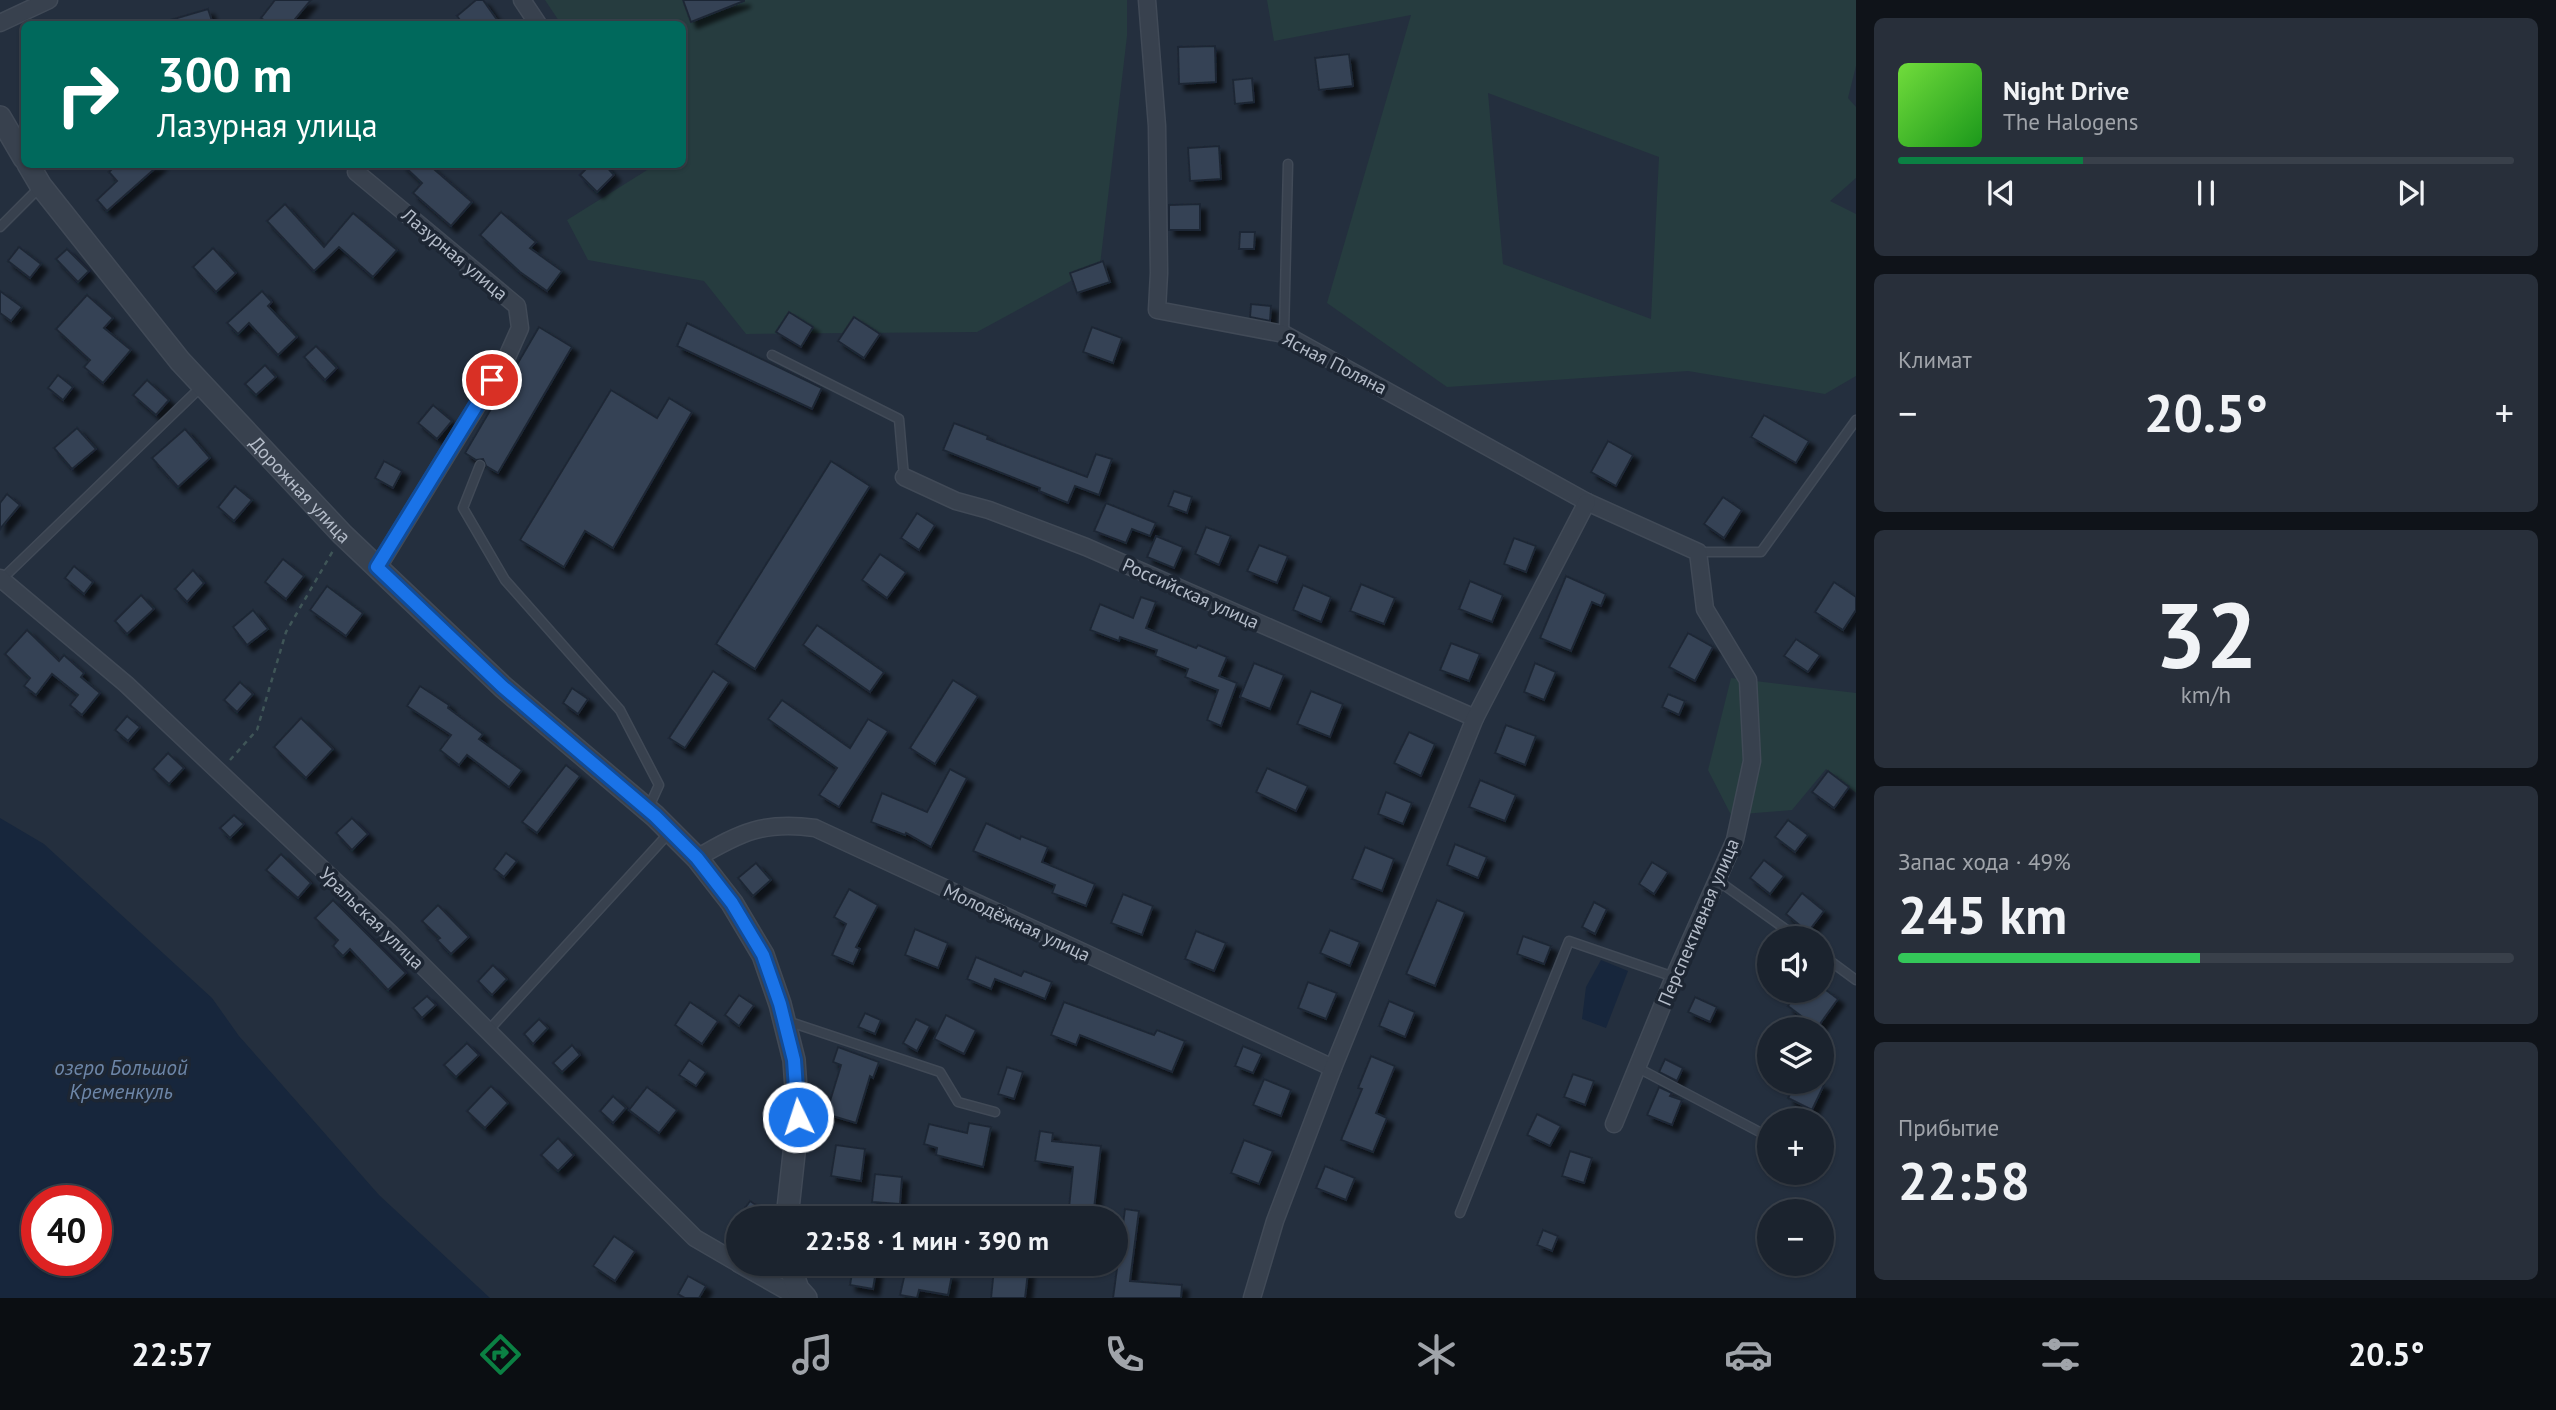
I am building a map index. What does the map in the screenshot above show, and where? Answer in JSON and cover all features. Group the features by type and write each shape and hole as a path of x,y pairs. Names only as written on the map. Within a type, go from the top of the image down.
{"street":[{"path":"0,23 49,0"},
{"path":"522,0 536,21"},
{"name":"Ясная Поляна","path":"1147,0 1157,127 1157,310 1284,334 1587,502"},
{"path":"0,117 21,153"},
{"name":"Дорожная улица","path":"31,168 41,186 180,361 342,534 503,687 671,831 697,858 732,903 763,955 794,1060 798,1117 788,1206"},
{"name":"Лазурная улица","path":"356,172 517,306 520,328 507,357 377,567"},
{"name":"Российская улица","path":"904,477 956,501 989,510 1086,547 1475,718"},
{"path":"1252,1298 1275,1221 1333,1068 1475,718 1587,502 1698,552"},
{"name":"Перспективная улица","path":"1614,1124 1674,977 1735,840 1752,761 1748,680 1705,609 1698,552"},
{"name":"Уральская улица","path":"1,579 126,684 380,925 695,1238 726,1256"},
{"name":"Молодёжная улица","path":"697,858 724,842 757,828 787,824 815,828 1333,1068"},
{"name":"Уральская улица","path":"761,1276 799,1298"},
{"path":"793,1276 798,1289 806,1298"}],"lane":[{"path":"1284,334 1288,164"},
{"path":"0,227 41,186"},
{"path":"772,355 899,419 904,477"},
{"path":"1,579 203,385"},
{"path":"1698,552 1761,552 1856,420"},
{"path":"480,465 463,508 505,580 620,710 659,785 648,810"},
{"path":"488,1031 671,831"},
{"path":"1717,880 1781,926"},
{"path":"1460,1213 1569,941 1674,977"},
{"path":"1834,964 1856,980"},
{"path":"784,1020 940,1072 958,1102 995,1112"},
{"path":"1638,1068 1757,1131"}],"path":[{"path":"220,773 257,730 286,632 342,534"}],"green space":[{"path":"545,0 1127,0 1127,36 1100,265 977,332 746,334 704,281 588,260 567,220 650,168 686,168 686,21 559,21"},
{"path":"1267,0 1856,0 1856,66 1848,98 1856,107 1856,178 1830,201 1856,214 1856,376 1825,394 1688,371 1447,387 1327,303 1411,15 1274,41","holes":["1488,93 1659,157 1651,319 1503,264"]},
{"path":"1731,678 1856,693 1856,793 1826,769 1792,810 1731,815 1708,770"}],"water":[{"name":"озеро Большой Кременкуль","path":"0,818 44,844 212,998 239,1036 379,1195 490,1298 0,1298"},
{"path":"1601,960 1628,971 1606,1028 1582,1019 1586,987"}],"building":[{"path":"275,0 311,0 294,21 265,21 261,18"},
{"path":"476,0 483,0 498,21 461,21 457,16"},
{"path":"683,0 744,0 744,1 691,22"},
{"path":"208,9 212,21 167,21"},
{"path":"1215,46 1216,82 1179,84 1178,47"},
{"path":"1349,54 1353,86 1319,90 1315,58"},
{"path":"1252,78 1254,102 1235,104 1233,80"},
{"path":"1219,146 1221,179 1190,181 1188,148"},
{"path":"113,168 155,168 107,211 97,200 117,181 109,172"},
{"path":"406,168 433,168 472,202 451,226 413,193 422,183"},
{"path":"587,168 608,168 614,175 597,192 580,175"},
{"path":"285,204 324,247 353,213 397,250 373,277 339,247 314,271 267,221"},
{"path":"1200,204 1200,230 1169,230 1169,205"},
{"path":"501,212 536,242 530,248 562,271 547,291 520,272 480,235"},
{"path":"1240,232 1255,232 1254,249 1239,249"},
{"path":"19,247 41,264 30,278 8,261"},
{"path":"213,248 236,273 216,292 193,267"},
{"path":"67,249 89,271 78,282 56,259"},
{"path":"1103,261 1110,282 1077,293 1070,273"},
{"path":"0,291 22,307 11,321 0,313"},
{"path":"262,291 272,302 268,306 297,337 278,355 249,323 238,334 227,323"},
{"path":"87,295 113,318 104,328 131,350 103,383 84,367 90,360 56,329"},
{"path":"1251,304 1271,306 1270,321 1250,317"},
{"path":"789,312 813,327 801,347 776,332"},
{"path":"854,317 880,334 864,358 838,341"},
{"path":"687,323 822,388 812,409 677,346"},
{"path":"539,327 572,347 498,473 486,466 483,459 476,460 465,453"},
{"path":"1092,327 1122,338 1113,363 1083,352"},
{"path":"316,346 337,368 325,380 304,357"},
{"path":"265,365 276,377 256,395 245,384"},
{"path":"58,375 73,387 63,400 48,388"},
{"path":"147,380 169,400 156,415 133,395"},
{"path":"611,390 657,418 669,398 692,412 613,548 585,531 564,567 520,540"},
{"path":"433,405 452,421 437,439 418,423"},
{"path":"1764,415 1809,441 1796,463 1751,437"},
{"path":"954,423 988,436 987,439 1087,477 1096,454 1112,459 1099,495 1075,486 1068,503 1039,491 1040,488 943,450"},
{"path":"77,428 96,449 72,469 54,448"},
{"path":"185,429 210,458 178,487 152,458"},
{"path":"1608,441 1633,455 1616,486 1591,472"},
{"path":"384,461 402,471 393,488 375,478"},
{"path":"831,461 870,486 755,669 716,644"},
{"path":"235,486 252,500 234,521 218,507"},
{"path":"1174,491 1192,497 1187,513 1168,506"},
{"path":"7,494 20,505 0,529 0,503"},
{"path":"1723,497 1742,510 1724,538 1704,524"},
{"path":"1106,503 1156,523 1150,536 1132,529 1126,543 1094,531"},
{"path":"917,513 935,525 919,550 901,538"},
{"path":"1206,527 1231,536 1219,565 1195,554"},
{"path":"1156,536 1183,547 1174,568 1147,557"},
{"path":"1514,538 1536,546 1526,572 1504,564"},
{"path":"1259,545 1288,556 1277,583 1247,571"},
{"path":"880,554 906,572 887,598 862,580"},
{"path":"283,559 304,576 286,599 265,582"},
{"path":"74,566 93,582 84,594 65,578"},
{"path":"193,570 204,583 187,602 175,589"},
{"path":"1566,576 1606,594 1601,606 1592,602 1571,651 1540,638"},
{"path":"1470,581 1503,595 1492,622 1459,609"},
{"path":"1834,582 1856,597 1856,610 1843,630 1815,612"},
{"path":"1361,584 1395,598 1384,624 1350,611"},
{"path":"1303,585 1331,597 1321,622 1293,610"},
{"path":"327,586 363,613 346,636 310,610"},
{"path":"141,595 154,609 127,634 115,621"},
{"path":"1141,597 1156,602 1146,628 1227,657 1219,676 1237,683 1221,726 1207,720 1218,690 1185,677 1188,669 1155,656 1157,650 1120,637 1119,641 1090,630 1100,604 1133,618"},
{"path":"253,610 268,629 247,645 233,627"},
{"path":"817,625 884,672 870,692 803,645"},
{"path":"27,630 59,661 64,655 84,673 81,677 100,693 82,715 70,705 78,695 52,674 36,695 24,686 30,678 5,654"},
{"path":"1688,633 1713,647 1695,681 1669,667"},
{"path":"1796,639 1820,655 1808,672 1784,656"},
{"path":"1451,643 1480,654 1469,681 1440,670"},
{"path":"1254,663 1284,675 1270,709 1240,697"},
{"path":"1535,663 1556,672 1544,700 1524,692"},
{"path":"713,671 729,682 685,748 669,738"},
{"path":"953,680 978,696 935,764 910,748"},
{"path":"240,682 253,694 237,712 224,700"},
{"path":"420,686 449,705 448,708 483,734 479,739 522,770 509,787 467,755 459,765 440,750 451,735 407,706"},
{"path":"572,688 588,699 578,714 563,703"},
{"path":"1311,691 1343,704 1330,737 1297,724"},
{"path":"1668,694 1685,701 1679,715 1662,707"},
{"path":"782,700 850,748 868,719 888,731 839,807 819,795 837,768 768,719"},
{"path":"127,716 140,727 128,741 115,730"},
{"path":"301,718 333,749 306,778 274,747"},
{"path":"1506,725 1536,736 1525,765 1495,753"},
{"path":"1409,732 1435,744 1421,776 1394,763"},
{"path":"168,753 184,768 169,784 153,769"},
{"path":"566,765 580,776 537,833 522,822"},
{"path":"1267,768 1308,786 1296,811 1256,792"},
{"path":"950,769 967,778 931,847 906,833 905,835 871,822 882,793 927,812"},
{"path":"1828,771 1849,787 1834,808 1812,792"},
{"path":"1480,780 1516,795 1505,821 1469,807"},
{"path":"1386,792 1412,803 1403,824 1378,814"},
{"path":"234,815 244,824 230,838 220,828"},
{"path":"352,818 368,834 352,850 336,833"},
{"path":"1788,820 1808,835 1795,852 1775,837"},
{"path":"986,823 1020,839 1021,836 1048,847 1042,862 1095,884 1086,906 1052,893 1055,885 973,851"},
{"path":"1455,844 1487,857 1478,878 1447,865"},
{"path":"1365,847 1394,859 1382,891 1352,879"},
{"path":"506,853 517,861 504,877 494,869"},
{"path":"281,854 311,883 298,898 266,870"},
{"path":"1764,860 1784,876 1770,894 1750,878"},
{"path":"1652,862 1668,872 1654,894 1639,884"},
{"path":"756,863 771,880 753,896 738,878"},
{"path":"849,889 878,905 856,947 860,949 853,964 832,955 846,924 834,917"},
{"path":"1802,893 1824,911 1813,926 1801,926 1786,914"},
{"path":"1123,894 1153,906 1142,935 1111,923"},
{"path":"333,900 406,973 388,990 350,949 343,956 333,946 338,940 315,918"},
{"path":"1437,900 1465,912 1435,986 1406,974"},
{"path":"1594,902 1607,909 1595,934 1582,927"},
{"path":"438,905 469,937 451,954 437,940 440,938 422,921"},
{"path":"915,929 948,943 938,968 905,955"},
{"path":"1330,930 1360,942 1350,966 1320,953"},
{"path":"1196,931 1226,943 1214,971 1185,959"},
{"path":"1523,936 1551,946 1544,964 1517,954"},
{"path":"976,957 1021,976 1024,971 1052,982 1045,999 995,979 991,989 967,979"},
{"path":"493,965 507,979 492,995 478,981"},
{"path":"1308,982 1337,993 1326,1019 1298,1008"},
{"path":"739,995 754,1005 739,1026 725,1015"},
{"path":"427,996 436,1005 422,1018 413,1008"},
{"path":"1834,996 1838,999 1825,1017 1802,1017 1788,1006 1790,1003 1834,1003"},
{"path":"1695,997 1717,1007 1710,1022 1688,1012"},
{"path":"1389,1001 1415,1012 1405,1037 1379,1026"},
{"path":"690,1002 718,1021 702,1044 675,1025"},
{"path":"1064,1002 1154,1035 1157,1030 1185,1041 1172,1072 1080,1035 1076,1045 1051,1035"},
{"path":"865,1013 881,1020 875,1034 858,1027"},
{"path":"946,1015 976,1030 964,1054 934,1039"},
{"path":"539,1019 548,1028 533,1044 524,1034"},
{"path":"916,1019 930,1026 917,1051 903,1043"},
{"path":"467,1043 479,1055 456,1077 444,1065"},
{"path":"572,1045 580,1055 562,1072 553,1063"},
{"path":"1243,1046 1262,1054 1253,1073 1235,1066"},
{"path":"838,1047 879,1062 873,1078 870,1076 856,1123 826,1114 841,1065 833,1062"},
{"path":"1371,1056 1395,1066 1376,1113 1387,1118 1373,1152 1341,1140 1362,1089 1358,1088"},
{"path":"1665,1059 1683,1068 1677,1081 1659,1072"},
{"path":"689,1060 706,1072 696,1086 679,1075"},
{"path":"1007,1067 1023,1072 1014,1099 998,1094"},
{"path":"1573,1074 1594,1081 1585,1105 1564,1097"},
{"path":"1264,1079 1291,1090 1281,1116 1253,1105"},
{"path":"491,1086 508,1103 485,1128 467,1111"},
{"path":"647,1087 677,1110 659,1133 629,1110"},
{"path":"1659,1087 1672,1093 1670,1096 1682,1100 1672,1125 1647,1115"},
{"path":"1790,1094 1820,1094 1813,1108 1788,1098"},
{"path":"613,1096 626,1108 613,1123 600,1111"},
{"path":"1537,1114 1561,1126 1550,1146 1527,1135"},
{"path":"969,1123 991,1127 983,1167 936,1155 937,1148 924,1144 929,1124 967,1133"},
{"path":"1040,1131 1053,1133 1052,1141 1101,1146 1094,1206 1069,1206 1073,1167 1035,1161"},
{"path":"558,1138 574,1155 558,1171 541,1155"},
{"path":"1244,1140 1273,1151 1259,1184 1231,1173"},
{"path":"836,1145 865,1149 861,1181 831,1176"},
{"path":"1570,1151 1592,1158 1584,1183 1562,1176"},
{"path":"1325,1166 1355,1178 1346,1200 1316,1188"},
{"path":"875,1174 902,1177 900,1204 872,1202"},
{"path":"1128,1209 1139,1211 1130,1281 1182,1285 1181,1298 1113,1298 1116,1276 1128,1276"},
{"path":"1543,1230 1558,1236 1552,1251 1537,1245"},
{"path":"614,1236 635,1251 615,1281 593,1266"},
{"path":"688,1276 706,1286 699,1298 685,1298 678,1294"},
{"path":"852,1276 875,1276 873,1289 850,1285"},
{"path":"904,1276 952,1276 948,1295 919,1290 917,1298 900,1295"},
{"path":"993,1276 1028,1276 1025,1298 991,1298"}],"route":[{"path":"492,380 377,567 503,687 671,831 697,858 732,903 763,955 780,1004 794,1060 798,1117"}]}
